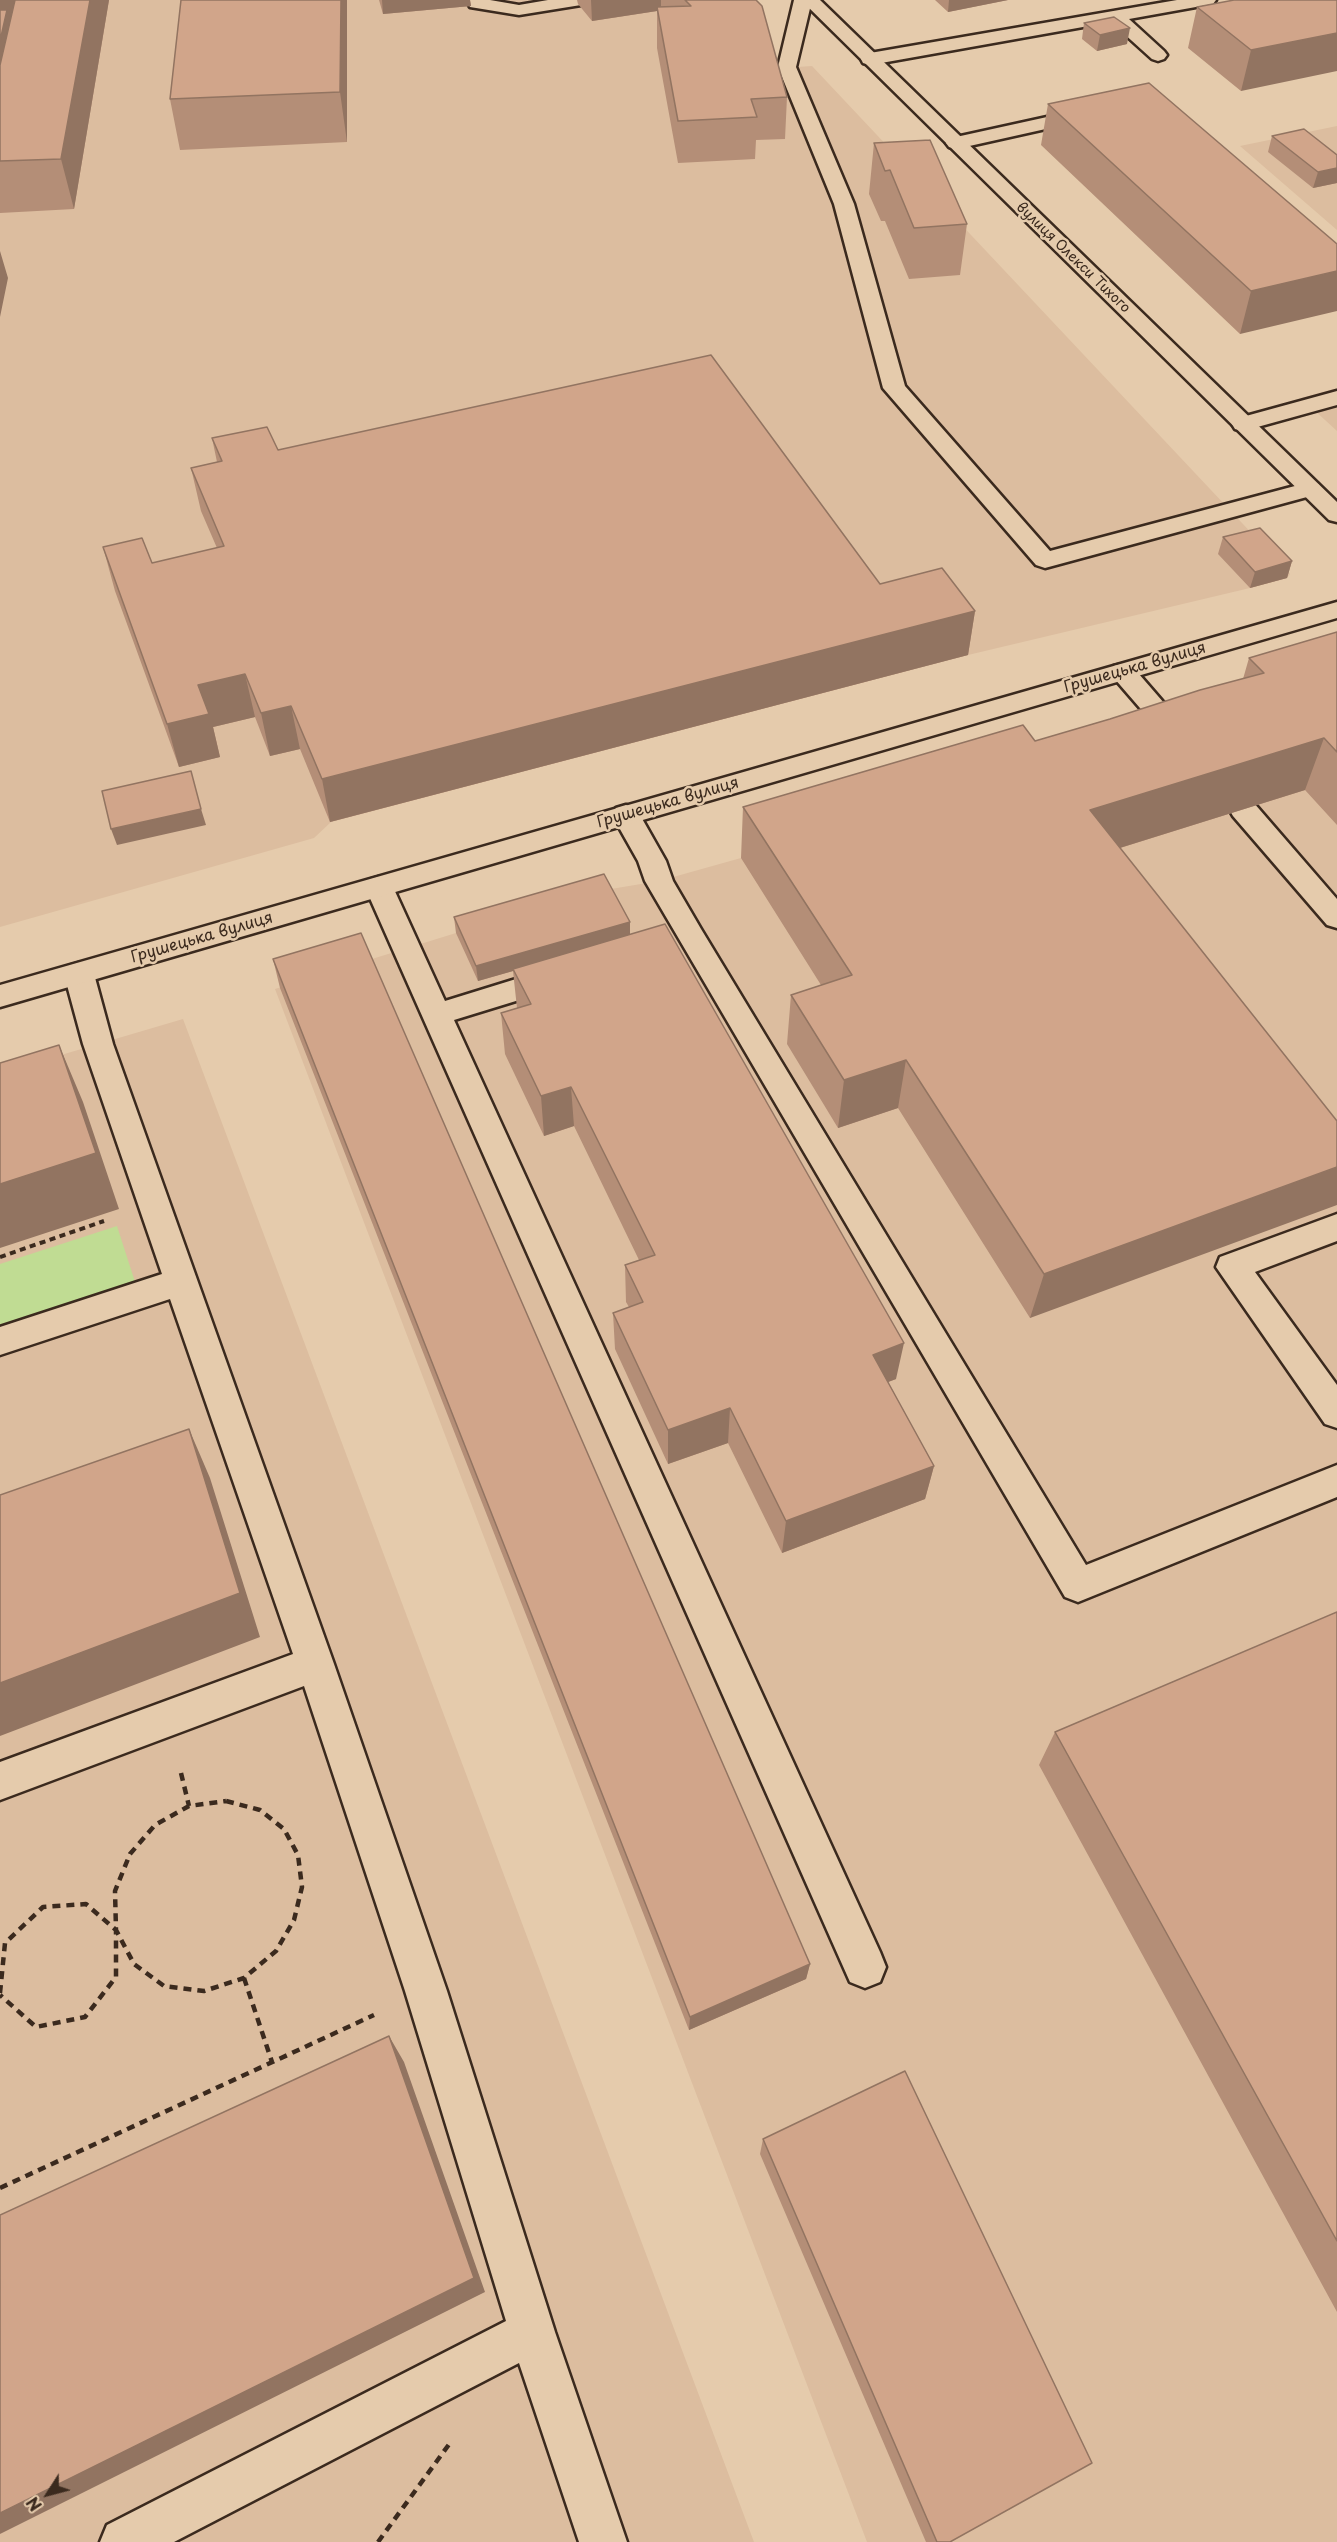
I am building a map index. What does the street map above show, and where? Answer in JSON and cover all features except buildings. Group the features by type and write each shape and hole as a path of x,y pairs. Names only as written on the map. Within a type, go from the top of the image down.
{"street":[{"path":"475,0 476,3 519,10 581,0"},
{"path":"802,0 787,67 844,204 894,388 1045,560 1311,489"},
{"name":"вулиця Олекси Тихого","path":"810,0 1337,515"},
{"path":"870,59 1207,0"},
{"path":"1115,16 1158,55"},
{"path":"956,143 1102,111"},
{"path":"1244,424 1337,398"},
{"name":"Грушецька вулиця","path":"0,996 1337,610"},
{"path":"1123,672 1185,742"},
{"path":"1243,809 1337,918"},
{"path":"626,815 652,861 680,939 1078,1585 1337,1481"},
{"path":"379,886 865,1967"},
{"path":"438,1014 581,970"},
{"path":"79,974 98,1044 182,1281 234,1439 315,1664 426,1990 532,2332 603,2542"},
{"path":"1337,1227 1232,1267 1337,1413"},
{"path":"0,1341 182,1281"},
{"path":"0,1781 315,1664"},
{"path":"124,2542 532,2332"}],"path":[{"path":"0,1257 110,1219"},
{"path":"244,1977 204,1990 164,1986 134,1964 116,1930 86,1904 43,1907 6,1943 0,1994 36,2027 85,2017 116,1977 116,1930 116,1891 130,1854 155,1825 189,1806 226,1801 260,1810 284,1829 298,1856 302,1887 294,1920 276,1951 244,1977"},
{"path":"244,1977 272,2062"},
{"path":"0,2188 426,1990"}],"shaded area":[{"path":"0,0 721,0 768,69 812,66 1290,574 1287,578 1250,588 968,655 331,822 314,838 0,927"},
{"path":"1337,126 1337,230 1240,146"},
{"path":"1337,388 1337,431 1301,398"},
{"path":"1337,679 1337,2542 867,2542 275,989 605,890 659,881 741,858"},
{"path":"183,1019 754,2542 0,2542 0,1073"}],"green space":[{"path":"117,1226 136,1285 0,1331 0,1264"}]}
